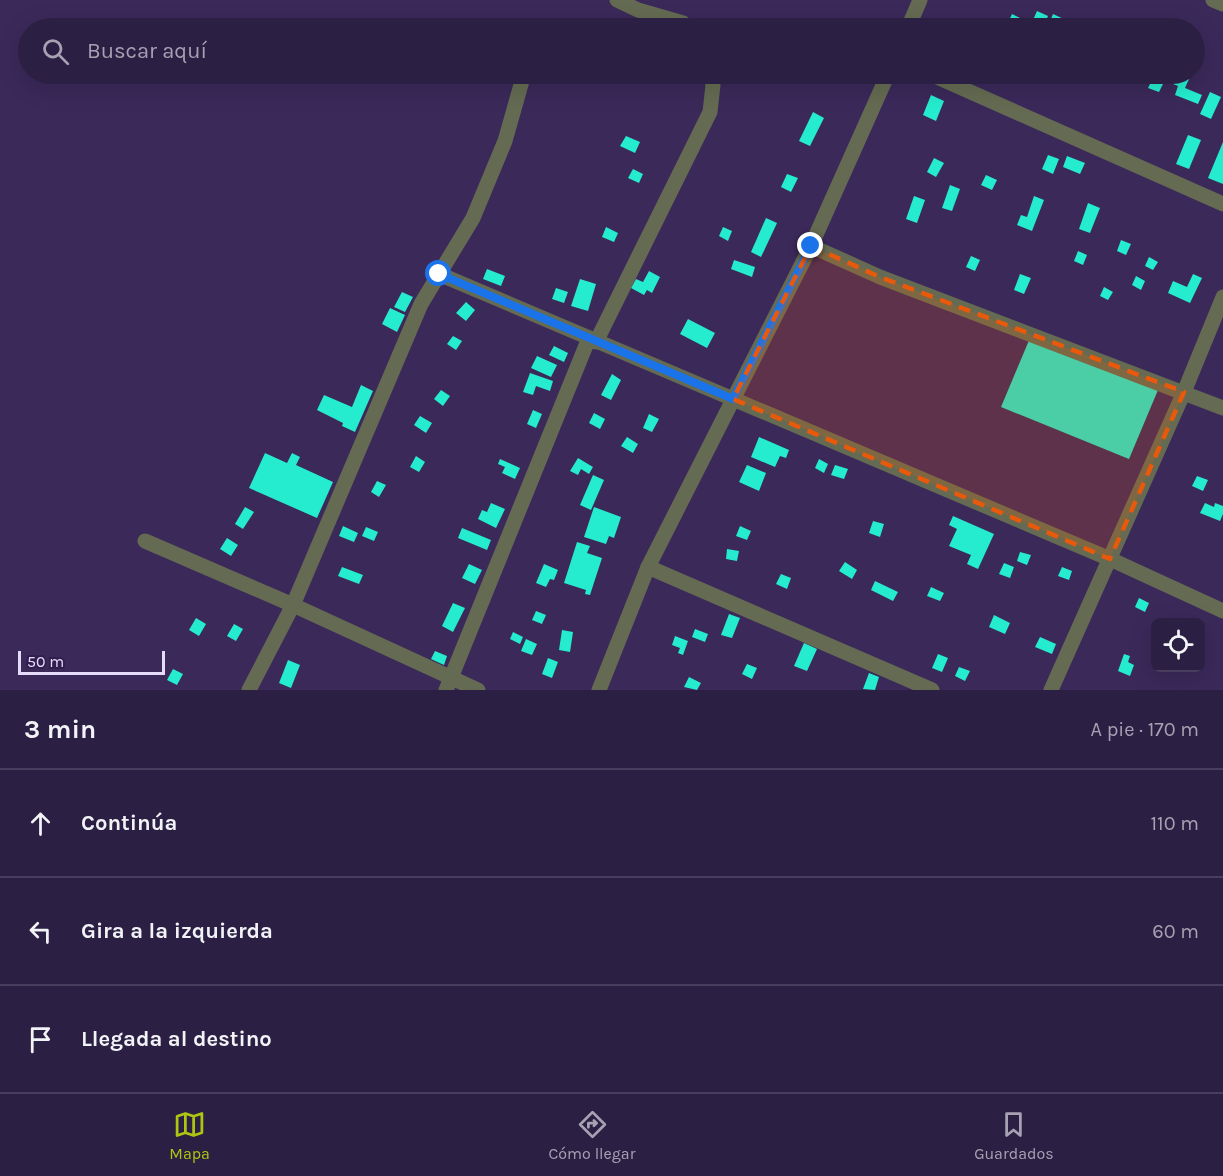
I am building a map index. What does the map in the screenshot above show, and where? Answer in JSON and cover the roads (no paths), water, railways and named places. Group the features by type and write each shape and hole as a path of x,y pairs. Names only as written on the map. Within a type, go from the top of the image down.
{"street":[{"path":"617,0 638,10 666,18"},
{"path":"912,18 920,0"},
{"path":"1213,0 1223,4"},
{"path":"249,690 294,605 421,304 473,218 505,141 521,84"},
{"path":"449,684 592,340 710,112 713,84"},
{"path":"599,690 648,567 811,246 884,84"},
{"path":"953,84 1223,204"},
{"path":"811,246 880,277 1223,408"},
{"path":"439,274 1110,559 1223,611"},
{"path":"1051,690 1184,392 1223,297"},
{"path":"145,541 294,605 449,684 478,690"},
{"path":"648,567 932,690"}]}
